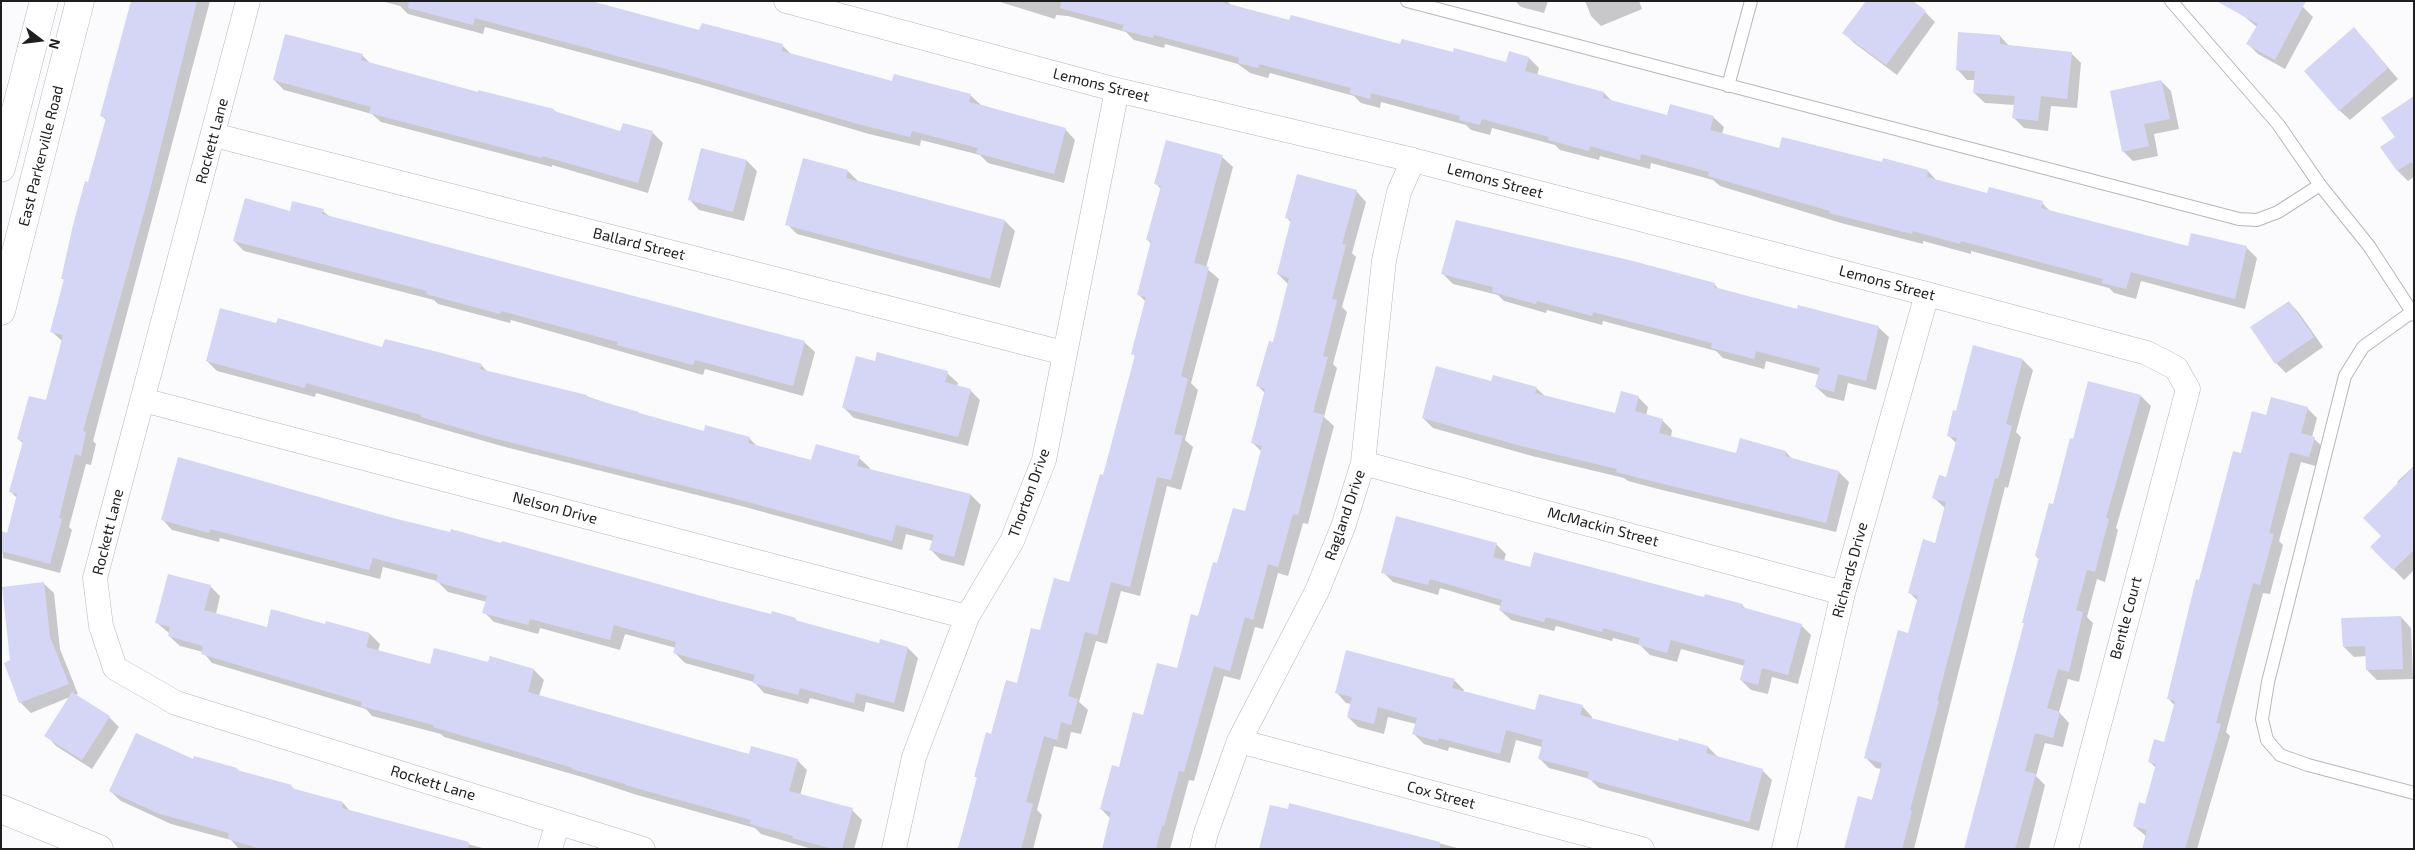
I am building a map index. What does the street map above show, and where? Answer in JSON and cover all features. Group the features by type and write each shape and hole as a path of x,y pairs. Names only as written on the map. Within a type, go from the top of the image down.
{"main road":[{"path":"1,168 44,1"},
{"name":"East Parkerville Road","path":"1,311 80,1"},
{"path":"1,809 99,849"}],"street":[{"name":"Rockett Lane","path":"248,1 95,578 101,626 115,668 176,703 642,849"},
{"name":"Lemons Street","path":"786,1 1117,90 1413,160 2147,353 2176,368 2188,389"},
{"name":"Thorton Drive","path":"894,849 914,757 967,617 1012,541 1044,460 1117,90"},
{"name":"Ballard Street","path":"214,135 1064,353"},
{"name":"Ragland Drive","path":"1202,849 1239,741 1317,592 1343,527 1363,463 1384,260 1399,192 1413,160"},
{"name":"Richards Drive","path":"1784,849 1843,594 1927,294"},
{"name":"Bentle Court","path":"2066,849 2188,389"},
{"name":"Nelson Drive","path":"143,400 967,617"},
{"name":"McMackin Street","path":"1363,463 1843,594"},
{"name":"Cox Street","path":"1239,741 1642,849"},
{"path":"550,849 558,822"}],"lane":[{"path":"1407,1 2239,219 2257,220 2278,212 2320,185"},
{"path":"1728,86 1751,1"},
{"path":"2171,1 2278,124 2320,185 2369,246 2413,314 2363,347 2345,376 2268,682 2262,719 2267,740 2280,755 2308,766 2414,792"}],"building":[{"path":"131,1 197,1 148,198 83,431 86,432 81,456 75,454 59,518 62,519 50,564 1,551 1,531 7,533 17,494 9,492 23,441 17,439 29,396 46,400 63,335 50,332 64,279 61,279 73,225 85,181 88,182 106,118 100,116"},
{"path":"409,1 591,1 699,30 702,23 783,44 782,51 892,81 894,74 971,94 969,102 1066,128 1054,174 976,153 978,148 912,131 910,137 858,124 688,75 475,18 473,25 408,8"},
{"path":"1061,1 1218,1 1289,20 1291,15 1400,44 1402,39 1453,52 1454,48 1506,62 1509,51 1529,57 1525,71 1604,92 1603,98 1667,115 1670,104 1714,116 1710,130 1779,148 1782,137 1882,162 1883,158 1928,170 1927,177 1987,193 1989,187 2043,201 2041,208 2188,246 2191,233 2247,246 2235,299 2131,272 2126,289 2102,283 2103,279 1961,241 1960,244 1913,231 1912,234 1829,213 1830,211 1708,176 1709,172 1641,154 1640,160 1590,146 1589,151 1548,140 1549,137 1482,119 1480,125 1459,120 1460,116 1371,93 1370,99 1349,93 1351,88 1259,64 1258,68 1238,63 1239,58 1226,54 1154,35 1153,38 1122,30 1124,25 1060,8"},
{"path":"1866,1 1913,1 1926,11 1886,65 1842,33"},
{"path":"2216,1 2306,1 2275,60 2246,44 2258,24"},
{"path":"2354,27 2388,68 2339,111 2304,71"},
{"path":"1958,32 2000,35 2000,44 2072,52 2067,99 2041,96 2038,121 2012,118 2015,96 1973,93 1975,71 1956,70"},
{"path":"285,34 363,54 361,60 478,92 478,90 554,109 554,111 620,131 623,123 653,131 638,183 542,156 542,158 369,113 371,107 273,80"},
{"path":"2161,80 2170,119 2144,124 2149,146 2122,152 2110,91"},
{"path":"2414,96 2414,165 2411,162 2397,171 2380,147 2395,137 2381,118"},
{"path":"1166,140 1223,155 1194,263 1209,267 1181,376 1188,379 1174,434 1183,436 1171,480 1157,477 1130,587 1111,582 1097,635 1085,632 1068,696 1078,699 1071,725 1061,722 1057,740 1044,736 1026,802 1033,804 1021,849 958,849 977,777 974,777 986,732 991,734 1006,680 1017,683 1031,628 1040,630 1054,578 1069,582 1100,474 1103,475 1135,355 1131,354 1146,297 1137,295 1151,241 1146,240 1161,186 1154,184"},
{"path":"701,148 747,160 733,212 688,200"},
{"path":"803,158 848,170 846,178 1005,220 990,279 785,225"},
{"path":"1297,174 1357,190 1342,244 1346,245 1332,299 1337,300 1323,356 1328,357 1313,412 1324,415 1298,515 1293,514 1278,567 1268,564 1253,620 1245,617 1230,671 1214,666 1184,772 1179,771 1156,849 1102,849 1111,812 1100,809 1112,765 1119,767 1133,712 1143,715 1157,663 1177,668 1191,614 1198,616 1213,562 1217,563 1233,508 1245,511 1262,446 1251,443 1265,389 1256,386 1269,341 1273,342 1289,278 1277,274 1291,219 1285,218"},
{"path":"245,198 290,211 292,201 324,209 322,214 805,341 793,386 695,360 693,365 617,345 618,342 501,311 500,314 426,294 427,291 233,241"},
{"path":"1456,220 1633,261 1715,283 1714,287 1797,309 1798,305 1879,326 1866,381 1838,374 1834,392 1815,387 1820,368 1756,351 1754,359 1711,348 1712,343 1593,312 1592,316 1537,301 1536,304 1492,292 1493,287 1441,274"},
{"path":"2289,301 2314,337 2275,364 2250,327"},
{"path":"220,308 276,323 278,318 382,347 385,339 438,352 482,364 480,369 587,395 586,397 704,431 705,425 750,437 748,443 811,460 816,444 860,456 857,466 971,494 954,557 929,550 934,535 896,525 892,541 733,498 493,438 421,417 421,415 306,383 305,388 206,361"},
{"path":"1973,345 2023,359 2006,424 2012,426 1998,479 1995,478 1937,701 1939,701 1910,810 1912,811 1902,849 1844,849 1858,796 1872,800 1882,763 1864,758 1898,630 1908,633 1918,596 1908,593 1923,539 1935,543 1946,502 1932,498 1939,475 1946,477 1957,438 1947,436 1953,410 1956,411"},
{"path":"877,352 948,371 945,382 971,389 958,437 842,408 856,356 875,361"},
{"path":"1436,366 1491,381 1493,375 1537,387 1535,393 1615,413 1621,391 1639,396 1635,411 1663,419 1659,433 1736,453 1740,438 1786,451 1785,456 1839,471 1826,523 1616,472 1617,469 1521,446 1422,418"},
{"path":"2088,381 2141,395 2106,518 2109,519 2095,572 2087,570 2076,610 2083,612 2069,672 2058,669 2047,708 2060,712 2053,738 2035,733 2025,771 2036,774 2015,849 1964,849 2024,623 2022,623 2039,557 2035,556 2049,503 2053,504 2070,438 2073,439"},
{"path":"2271,397 2308,407 2301,433 2315,437 2309,457 2290,452 2269,533 2274,534 2260,585 2253,583 2216,723 2221,724 2185,849 2142,849 2147,830 2133,826 2139,802 2145,804 2156,764 2148,762 2154,739 2164,742 2175,701 2167,699 2196,579 2199,580 2233,451 2241,453 2252,411 2266,415"},
{"path":"178,457 393,518 450,532 451,529 501,543 502,541 716,600 771,614 772,611 796,618 795,620 879,643 880,639 908,647 894,703 856,693 854,703 800,688 798,695 753,683 755,675 673,653 676,642 614,625 610,640 530,619 528,625 482,613 487,596 436,582 438,575 373,558 369,570 210,529 209,533 161,520"},
{"path":"2414,467 2414,550 2393,570 2370,547 2381,536 2363,518"},
{"path":"1396,516 1497,543 1493,557 1530,567 1534,552 1704,597 1705,594 1743,604 1742,607 1802,624 1788,675 1762,668 1758,685 1740,680 1745,660 1671,640 1667,653 1638,645 1640,638 1603,628 1602,632 1546,617 1544,622 1499,610 1502,600 1430,579 1428,585 1381,573"},
{"path":"168,574 211,585 204,610 267,627 271,609 325,624 326,621 370,633 366,647 430,664 434,648 488,662 490,656 534,669 528,692 749,754 751,746 798,759 789,791 853,808 842,849 833,849 792,838 793,836 750,824 751,820 625,785 433,727 433,725 361,706 362,702 201,654 203,646 168,636 170,627 155,623"},
{"path":"44,582 50,637 69,684 19,703 4,663 10,660 2,587"},
{"path":"2401,616 2403,669 2366,670 2365,646 2343,647 2341,618"},
{"path":"1346,650 1455,679 1452,688 1535,710 1539,694 1583,705 1580,715 1678,741 1679,738 1708,746 1706,753 1763,769 1749,822 1587,779 1589,772 1538,759 1543,740 1506,730 1500,754 1439,738 1438,741 1412,734 1417,718 1378,707 1374,724 1347,717 1352,697 1335,693"},
{"path":"72,692 110,716 82,760 44,736"},
{"path":"136,733 193,759 194,756 237,768 237,770 292,785 291,788 343,802 342,808 469,842 468,849 261,849 228,839 229,833 160,814 109,791"},
{"path":"1289,803 1440,842 1440,849 1259,849 1270,805 1288,809"}]}
